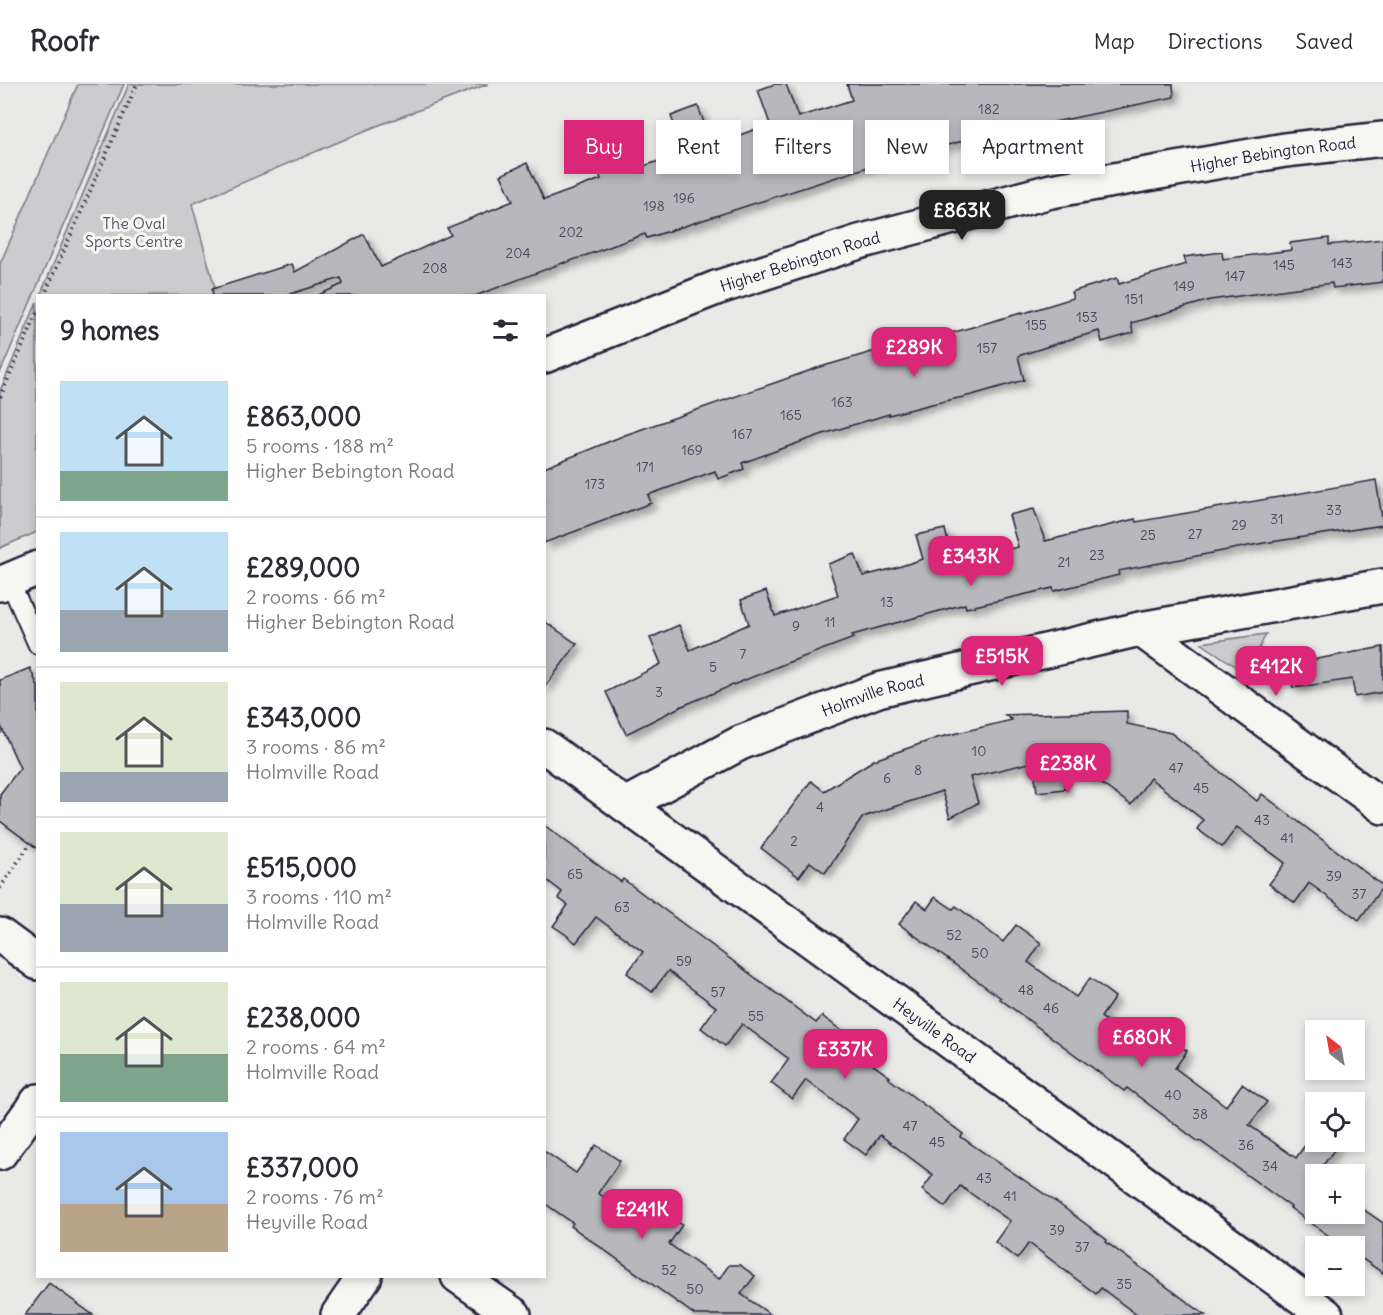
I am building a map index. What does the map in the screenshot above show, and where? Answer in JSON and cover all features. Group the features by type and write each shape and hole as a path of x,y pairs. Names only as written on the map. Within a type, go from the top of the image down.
{"street":[{"name":"Higher Bebington Road","path":"546,355 749,277 859,242 1051,190 1285,150 1383,139"},
{"name":"Holmville Road","path":"625,805 741,743 878,690 1140,629 1383,586"},
{"path":"1140,629 1383,807"},
{"name":"Heyville Road","path":"546,747 1326,1315"},
{"path":"0,936 36,962"},
{"path":"0,1153 36,1104"},
{"path":"338,1315 365,1278"},
{"path":"461,1278 513,1315"}],"lane":[{"path":"16,577 36,639"}],"path":[{"path":"45,294 137,84"},
{"path":"0,397 36,316"},
{"path":"0,888 30,844"}],"green space":[{"path":"78,84 124,84 0,373 0,264"},
{"name":"The Oval Sports Centre","path":"129,84 488,84 374,127 192,204 217,294 41,294"},
{"path":"36,304 36,532 0,548 0,391"},
{"path":"1266,634 1247,674 1201,643"}],"building":[{"path":"775,84 786,84 798,117 852,100 847,84 1173,84 1174,97 1064,120 961,120 961,142 949,145 949,120 865,120 865,168 853,172 853,120 769,120 758,90"},
{"path":"698,106 703,120 672,120 671,116"},
{"path":"753,130 753,174 846,174 647,238 645,234 480,294 320,294 343,284 341,278 290,294 213,294 212,289 292,264 295,272 364,234 381,267 451,235 447,228 513,201 501,175 527,163 544,200 601,179 599,174 644,174 644,166 656,162 656,174 741,174 741,134"},
{"path":"1329,238 1329,245 1383,239 1383,282 1333,288 1332,283 1210,300 1131,323 1133,333 1102,342 1099,331 1068,340 1018,356 1024,380 972,395 889,414 823,434 742,463 744,469 718,479 715,471 648,495 651,503 546,542 546,467 625,435 817,368 889,347 1021,314 1073,298 1071,292 1117,278 1119,284 1186,264 1184,257 1222,252 1223,259 1291,250 1290,243"},
{"path":"1376,480 1383,525 1264,543 1118,571 1119,575 1054,591 1053,588 966,608 965,604 852,635 854,638 682,706 626,734 606,692 661,664 650,638 679,625 690,650 749,624 741,600 766,591 775,616 838,595 828,564 855,554 863,576 923,559 916,535 945,529 952,562 1018,547 1009,515 1034,509 1045,541 1135,519 1136,522"},
{"path":"546,622 577,644 546,685"},
{"path":"1383,647 1383,692 1355,697 1352,679 1293,688 1289,664"},
{"path":"30,668 36,682 36,848 0,821 0,794 20,768 0,724 0,680"},
{"path":"1127,711 1127,724 1171,733 1257,801 1262,794 1383,886 1359,920 1309,883 1295,903 1269,884 1285,863 1237,827 1222,847 1197,829 1203,820 1150,778 1131,805 1060,754 1065,789 1037,792 1033,762 970,777 978,803 950,818 942,791 863,817 825,873 810,862 799,877 761,848 811,781 824,791 874,760 937,738 1012,720 1005,715"},
{"path":"546,826 621,882 623,879 816,1023 822,1016 842,1031 837,1039 963,1134 961,1137 1059,1204 1107,1240 1106,1242 1205,1315 1137,1315 1101,1288 1096,1294 1029,1243 1017,1259 995,1242 1010,1221 960,1186 945,1207 922,1190 933,1175 880,1135 866,1155 844,1139 858,1119 806,1080 792,1099 771,1083 789,1059 742,1024 725,1046 701,1028 716,1007 668,971 652,992 627,973 643,952 596,917 576,943 553,926 568,905 558,898 562,892 546,880"},
{"path":"935,897 953,909 956,906 1003,942 1016,925 1041,943 1028,962 1076,997 1090,978 1115,997 1101,1017 1149,1052 1162,1033 1187,1051 1175,1068 1226,1106 1242,1084 1267,1102 1249,1125 1296,1158 1305,1145 1305,1152 1333,1152 1324,1164 1305,1164 1305,1219 1127,1088 1124,1091 899,924 916,901 927,909"},
{"path":"596,1145 620,1161 598,1193 647,1228 661,1209 682,1225 669,1244 719,1279 729,1265 740,1265 755,1276 741,1294 771,1315 695,1315 571,1226 573,1223 546,1204 546,1152 576,1173"},
{"path":"1365,1211 1383,1223 1383,1273 1365,1261 1365,1236 1329,1236 1312,1224 1365,1224"},
{"path":"49,1283 93,1315 25,1315"}]}
